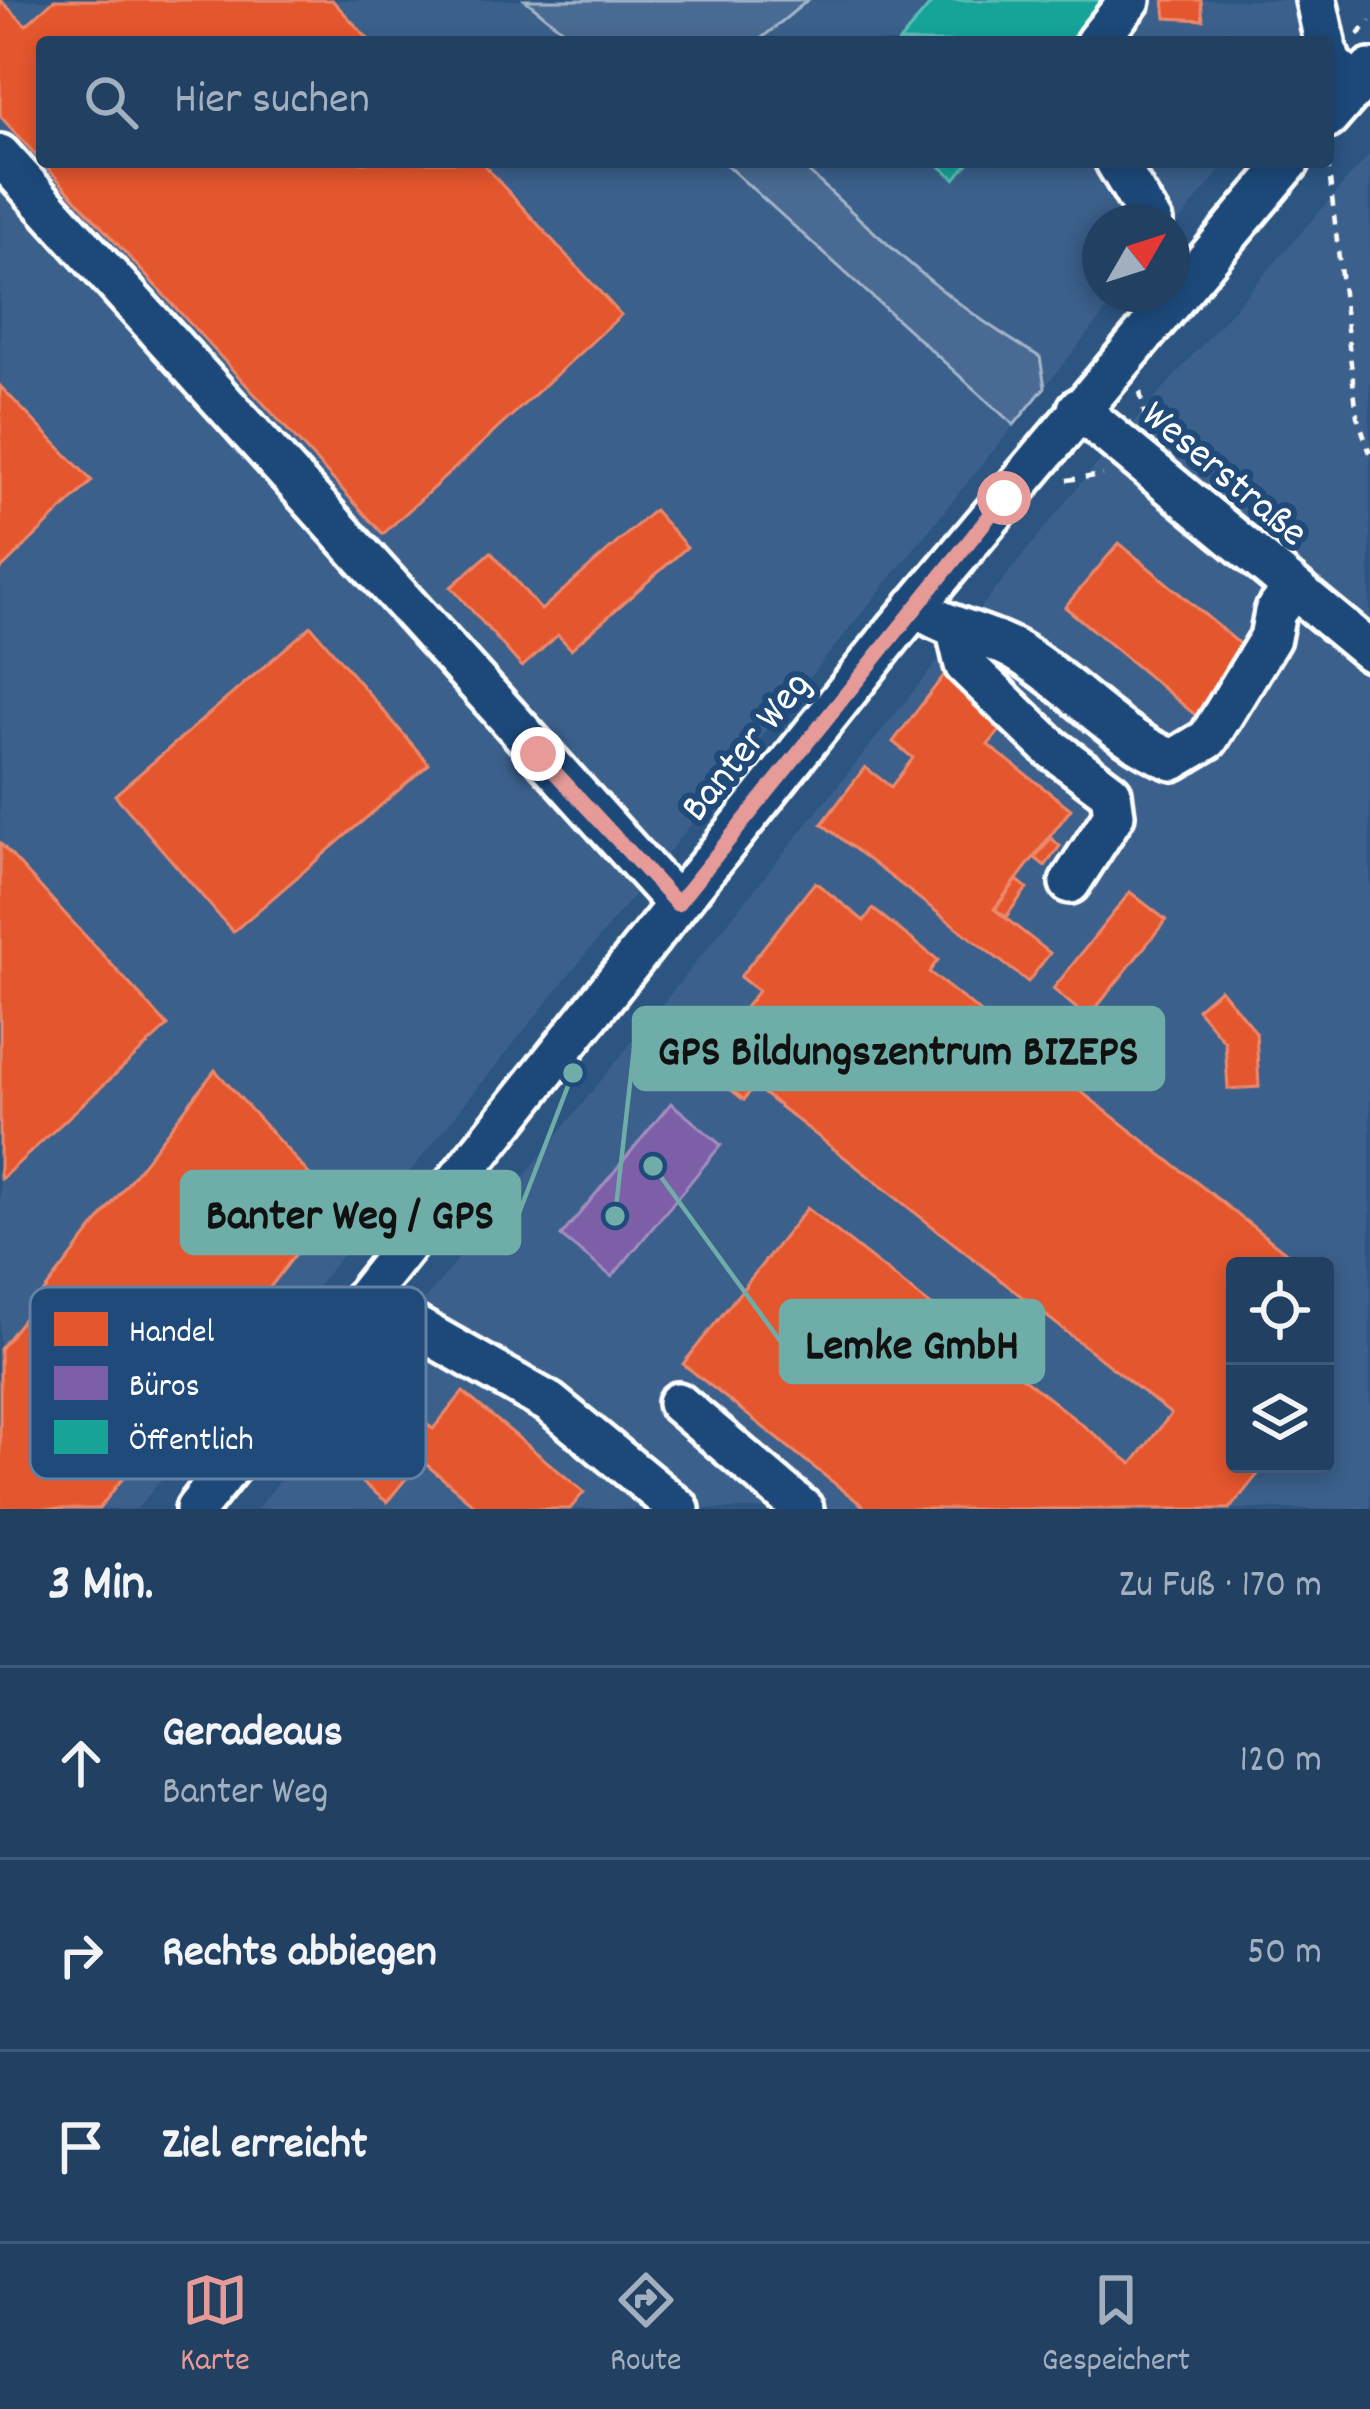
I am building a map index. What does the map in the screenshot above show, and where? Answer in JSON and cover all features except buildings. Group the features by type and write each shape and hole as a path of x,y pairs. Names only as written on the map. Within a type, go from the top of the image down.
{"street":[{"path":"1101,36 1130,0"},
{"path":"1316,0 1324,36"},
{"path":"1334,66 1363,78 1334,111"},
{"path":"0,155 677,904"},
{"path":"1120,168 1141,204"},
{"name":"Banter Weg","path":"1190,251 1282,168"},
{"name":"Banter Weg","path":"373,1287 915,606 1078,409 1146,312"},
{"name":"Weserstraße","path":"1078,409 1370,651"},
{"path":"915,606 957,631 1012,649 1060,679 1139,747 1173,760 1208,740 1270,638 1275,612 1293,590"},
{"path":"957,631 965,665 1051,748 1111,793 1114,814 1070,883"},
{"path":"426,1333 550,1403 679,1509"},
{"path":"678,1403 803,1509"},
{"name":"Banter Weg","path":"196,1509 220,1479"}],"path":[{"path":"1329,168 1357,416 1370,453"},
{"path":"1142,382 1140,407 1148,423"},
{"path":"1055,489 1075,477 1106,475"}],"shaded area":[{"path":"0,0 1304,0 1308,36 36,36 36,168 1222,168 1190,208 1190,204 1082,204 1082,312 1105,312 317,1287 30,1287 30,1479 161,1479 137,1509 0,1509"},
{"path":"525,0 808,0 764,36 570,36"},
{"path":"1370,154 1370,1509 257,1509 281,1479 426,1479 426,1299 1084,479"},
{"path":"730,168 805,168 943,291 1040,357 1045,387 1014,425"}],"place":[{"name":"Banter Weg / GPS","path":"573,1073"},
{"name":"Lemke GmbH","path":"653,1166"},
{"name":"GPS Bildungszentrum BIZEPS","path":"615,1216"}],"route":[{"path":"538,754 677,904 1004,498"}]}
